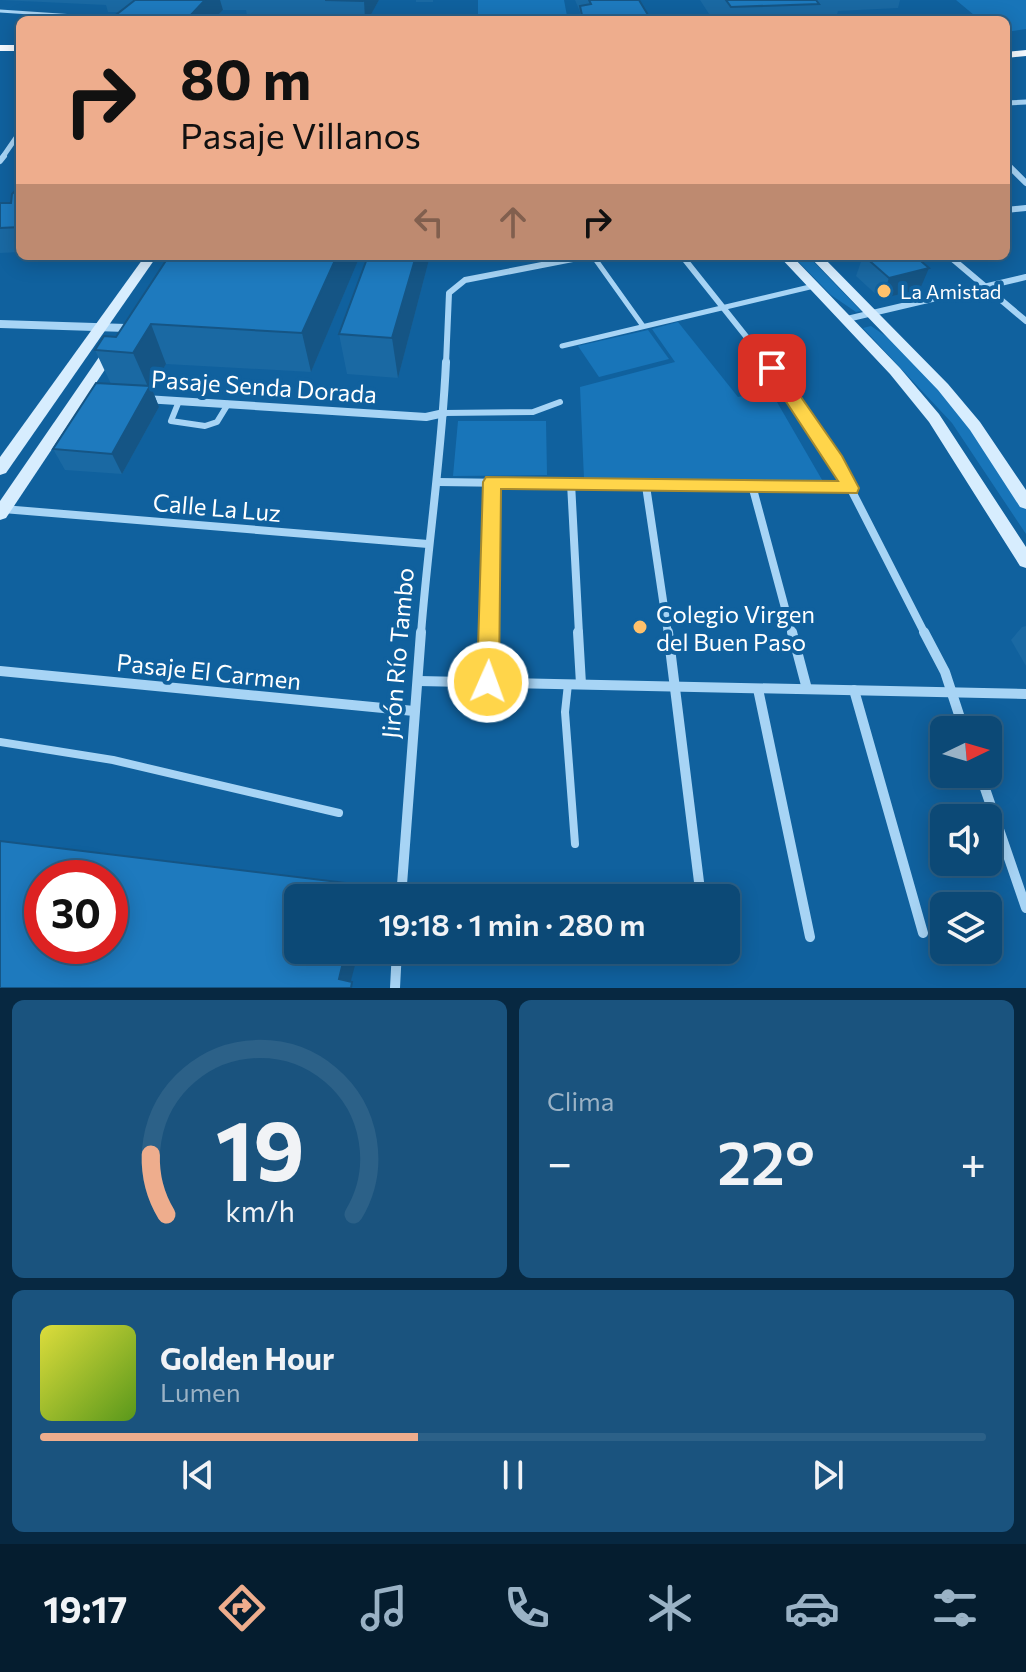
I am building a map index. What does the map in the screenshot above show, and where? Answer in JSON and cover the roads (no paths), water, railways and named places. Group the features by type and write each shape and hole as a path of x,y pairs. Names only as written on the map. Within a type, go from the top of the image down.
{"main road":[{"path":"0,469 148,260"},
{"path":"789,260 847,319 934,418 1026,561"},
{"path":"819,260 873,312 951,397 1026,503"},
{"path":"1,512 89,395 129,323"}],"street":[{"path":"0,161 16,138"},
{"path":"1010,167 1026,183"},
{"name":"Jirón Río Tambo","path":"402,884 428,544 438,482 444,413 449,293 454,286 478,278 570,260"},
{"path":"593,260 643,326"},
{"path":"685,260 788,388 836,460 945,672 959,716"},
{"path":"954,260 1026,321"},
{"path":"847,319 1026,277"},
{"path":"562,346 814,286"},
{"path":"0,324 102,327 129,323"},
{"name":"Pasaje Senda Dorada","path":"137,398 426,417 444,413"},
{"path":"438,482 753,489 850,488"},
{"path":"488,682 492,482"},
{"path":"571,483 581,684"},
{"path":"646,486 676,686 699,884"},
{"path":"753,489 807,689"},
{"name":"Calle La Luz","path":"1,512 428,544"},
{"name":"Pasaje El Carmen","path":"0,671 414,711"},
{"path":"419,681 1026,694"},
{"path":"758,689 810,937"},
{"path":"854,690 923,933"},
{"path":"985,788 1026,908"},
{"path":"395,988 396,964"}],"lane":[{"path":"0,11 58,16"},
{"path":"9,22 16,17"},
{"path":"179,401 171,421 205,426 217,422 228,404"},
{"path":"444,413 533,412 560,402"},
{"path":"568,684 565,712 575,844"},
{"path":"0,742 113,760 339,813"}],"place":[{"name":"La Amistad","path":"884,291"},
{"name":"Colegio Virgen del Buen Paso","path":"640,627"}]}
